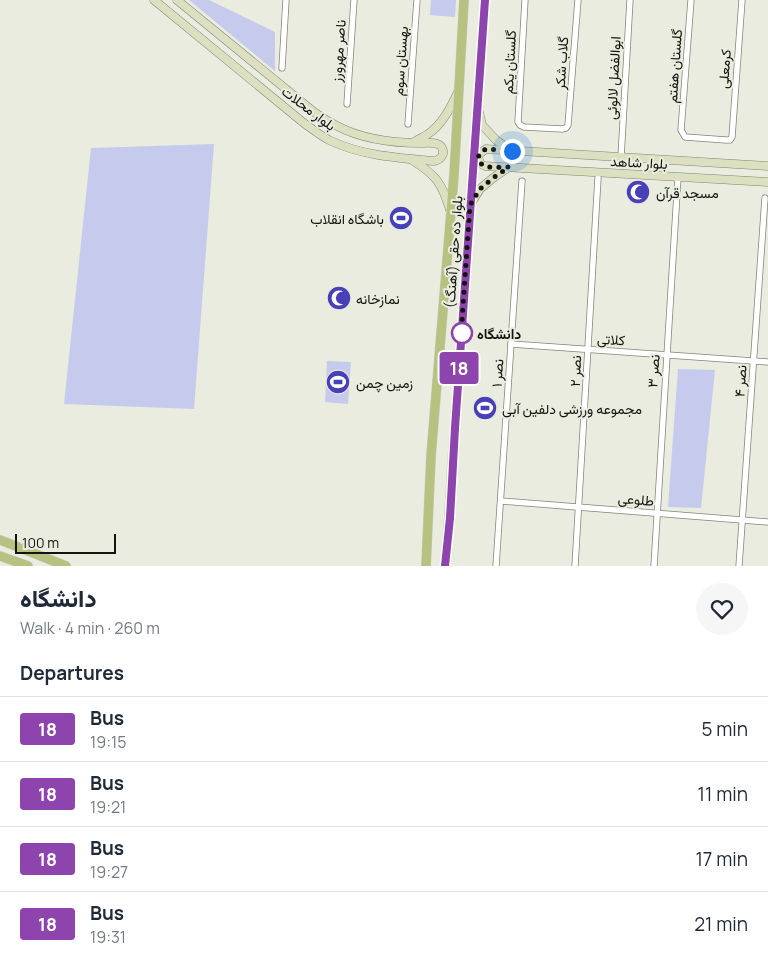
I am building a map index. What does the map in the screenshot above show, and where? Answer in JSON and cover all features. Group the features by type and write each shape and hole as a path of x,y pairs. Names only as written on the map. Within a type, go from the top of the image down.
{"main road":[{"name":"بلوار محلات","path":"154,0 306,124 330,141 357,151 410,159 436,161 443,154 443,148 433,142 395,142 360,136 337,126 314,112 177,0"},
{"name":"بلوار ده حقی (آهنگ)","path":"426,566 431,456 451,213 464,0"},
{"name":"بلوار ده حقی (آهنگ)","path":"445,566 450,518 484,1"},
{"path":"411,143 430,133 442,120 459,90"},
{"path":"477,107 482,125 496,140 512,151"},
{"name":"بلوار شاهد","path":"768,166 486,149 478,157 481,164 485,166 768,182"},
{"name":"بلوار محلات","path":"410,159 434,176 445,195 451,213"},
{"path":"678,177 679,161"},
{"path":"470,205 480,189 509,167"},
{"path":"1,539 66,566"},
{"path":"0,556 28,566"}],"street":[{"path":"282,68 286,0"},
{"name":"ناصر مهرورز","path":"347,104 354,0"},
{"name":"بهستان سوم","path":"408,124 416,0"},
{"name":"گلستان یکم","path":"525,0 518,122 524,127 566,128"},
{"name":"گلاب شکر","path":"566,128 568,126 578,0"},
{"name":"ابوالفضل لالوئی","path":"621,158 630,0"},
{"name":"گلستان هفتم","path":"691,0 682,134 685,137 730,140"},
{"name":"کرمعلی","path":"730,140 732,136 742,0"},
{"name":"نصر ۳","path":"654,566 678,177"},
{"name":"نصر ۲","path":"575,566 598,178"},
{"name":"نصر ۱","path":"496,566 522,181"},
{"name":"نصر ۴","path":"740,566 765,198"},
{"name":"کلاتی","path":"511,344 768,362"},
{"name":"طلوعی","path":"501,501 768,522"}],"shaded area":[{"path":"189,0 209,0 275,32 275,71"},
{"path":"431,0 456,0 455,17 430,15"},
{"path":"214,144 194,409 64,404 91,148"},
{"name":"زمین چمن","path":"327,361 351,362 348,404 325,402"},
{"path":"678,369 715,370 701,508 668,507"}],"bus line":[{"name":"18","path":"445,566 450,518 452,465 485,0"}],"place":[{"name":"مسجد قرآن","path":"638,192"},
{"name":"باشگاه انقلاب","path":"401,218"},
{"name":"نمازخانه","path":"339,298"},
{"name":"دانشگاه","path":"462,333"},
{"name":"زمین چمن","path":"338,382"},
{"name":"مجموعه ورزشی دلفین آبی","path":"485,408"}],"route":[{"path":"462,333 461,335 470,205 480,189 509,167 485,166 481,164 478,157 486,149 512,151"}]}
